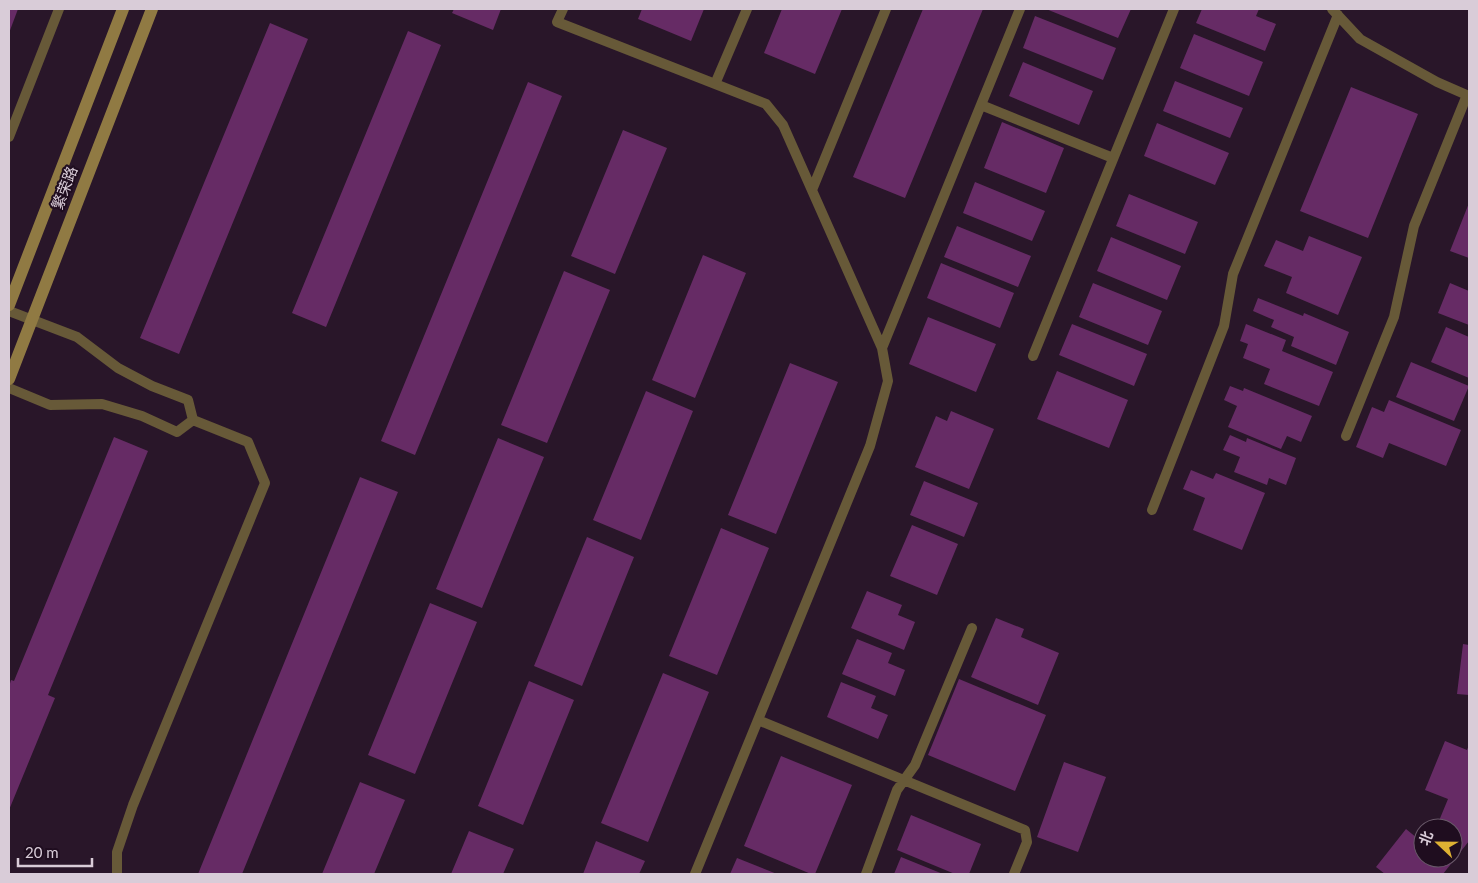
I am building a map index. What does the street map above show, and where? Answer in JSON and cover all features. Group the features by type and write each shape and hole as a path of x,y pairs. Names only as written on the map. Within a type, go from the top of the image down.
{"main road":[{"name":"繁荣路","path":"9,305 123,9"},
{"name":"繁荣路","path":"9,379 152,9"}],"lane":[{"path":"9,137 59,9"},
{"path":"563,9 557,22 766,104 783,125 882,348 888,381 870,446 695,874"},
{"path":"716,84 746,9"},
{"path":"812,190 886,9"},
{"path":"882,348 1020,9"},
{"path":"1033,356 1174,9"},
{"path":"1152,510 1224,326 1233,274 1335,12 1360,39 1437,82 1468,95 1414,226 1394,317 1346,436"},
{"path":"981,105 1114,158"},
{"path":"9,310 77,337 118,368 152,386 188,400 193,420"},
{"path":"9,388 50,405 102,404 142,416 177,432 193,420"},
{"path":"117,874 117,852 133,805 265,483 248,442 193,420"},
{"path":"866,874 897,790 915,766 972,628"},
{"path":"758,720 1025,830 1027,842 1014,874"}],"building":[{"path":"9,9 18,9 9,33"},
{"path":"454,9 501,9 493,30 452,13"},
{"path":"642,9 704,9 691,41 638,19"},
{"path":"782,9 842,9 815,74 764,53"},
{"path":"923,9 983,9 905,198 853,177"},
{"path":"1046,9 1131,9 1118,38"},
{"path":"1202,9 1259,9 1256,16 1276,24 1265,51 1196,23"},
{"path":"1035,16 1116,48 1103,80 1023,48"},
{"path":"270,23 308,39 179,354 140,338"},
{"path":"408,31 441,45 326,327 292,313"},
{"path":"1194,34 1263,62 1249,96 1180,68"},
{"path":"1023,62 1093,91 1079,125 1009,96"},
{"path":"1175,81 1243,108 1230,138 1163,111"},
{"path":"528,82 562,96 415,455 381,441"},
{"path":"1351,87 1418,114 1368,238 1300,211"},
{"path":"1002,122 1064,148 1046,193 984,168"},
{"path":"1157,123 1229,153 1215,185 1144,156"},
{"path":"623,130 667,148 615,274 571,256"},
{"path":"975,182 1045,211 1032,241 963,213"},
{"path":"1129,194 1198,222 1185,254 1116,226"},
{"path":"1469,203 1469,258 1450,251"},
{"path":"957,226 1031,256 1018,287 944,257"},
{"path":"1309,236 1362,257 1338,315 1286,293 1292,277 1264,266 1276,240 1303,251"},
{"path":"1111,237 1181,266 1167,300 1097,271"},
{"path":"703,255 746,273 695,398 652,380"},
{"path":"941,263 1014,293 1000,328 927,298"},
{"path":"564,271 610,290 547,443 501,425"},
{"path":"1093,283 1162,311 1148,345 1079,317"},
{"path":"1450,283 1469,291 1469,325 1438,313"},
{"path":"1258,298 1303,316 1304,313 1349,332 1336,365 1291,346 1294,337 1271,327 1274,320 1253,311"},
{"path":"928,317 996,344 976,392 909,364"},
{"path":"1072,324 1147,354 1134,386 1059,355"},
{"path":"1246,324 1286,340 1282,351 1333,372 1319,406 1264,384 1270,369 1243,358 1248,344 1240,341"},
{"path":"1446,327 1469,337 1469,378 1431,362"},
{"path":"1411,362 1469,386 1454,421 1396,397"},
{"path":"790,363 838,382 776,534 728,515"},
{"path":"1057,371 1128,400 1109,448 1037,419"},
{"path":"1230,386 1243,391 1244,388 1312,416 1301,442 1287,436 1281,449 1228,427 1237,406 1224,400"},
{"path":"646,391 693,411 641,540 593,520"},
{"path":"1389,400 1461,430 1446,466 1389,443 1383,458 1356,447 1372,407 1384,412"},
{"path":"951,411 994,429 969,489 915,467 936,416 947,421"},
{"path":"1230,435 1246,442 1247,438 1296,458 1286,485 1269,478 1267,485 1234,472 1240,457 1223,450"},
{"path":"114,437 148,451 48,695 55,698 9,810 9,687 11,680 14,681"},
{"path":"498,438 544,457 482,608 436,589"},
{"path":"1191,470 1213,479 1216,473 1265,493 1242,550 1193,530 1205,498 1183,489"},
{"path":"360,477 398,492 242,874 198,874"},
{"path":"924,481 978,503 964,537 910,515"},
{"path":"912,525 958,544 937,595 890,576"},
{"path":"721,528 769,548 717,675 669,656"},
{"path":"587,537 634,557 582,686 534,666"},
{"path":"867,591 902,605 898,615 915,622 904,650 851,628"},
{"path":"430,603 477,622 415,774 368,755"},
{"path":"996,618 1024,629 1021,637 1059,653 1038,705 971,677"},
{"path":"857,639 892,653 888,663 905,670 895,696 842,674"},
{"path":"1463,644 1469,645 1469,695 1457,694"},
{"path":"663,673 709,692 648,842 601,823"},
{"path":"959,679 1046,715 1015,791 928,755"},
{"path":"529,681 574,700 523,825 478,806"},
{"path":"841,682 876,696 871,708 888,715 878,739 827,717"},
{"path":"1445,741 1467,750 1469,745 1469,841 1463,849 1463,818 1440,818 1448,799 1425,790"},
{"path":"781,756 852,785 815,874 744,846"},
{"path":"1064,762 1106,777 1078,852 1037,837"},
{"path":"360,782 405,800 374,874 322,874"},
{"path":"911,815 981,844 969,874 955,874 897,850"},
{"path":"1406,829 1413,835 1413,868 1448,868 1443,874 1385,874 1376,867"},
{"path":"469,831 514,849 503,874 451,874"},
{"path":"596,841 645,861 639,874 583,874"},
{"path":"901,857 943,874 894,874"},
{"path":"737,858 777,874 730,874"}]}
